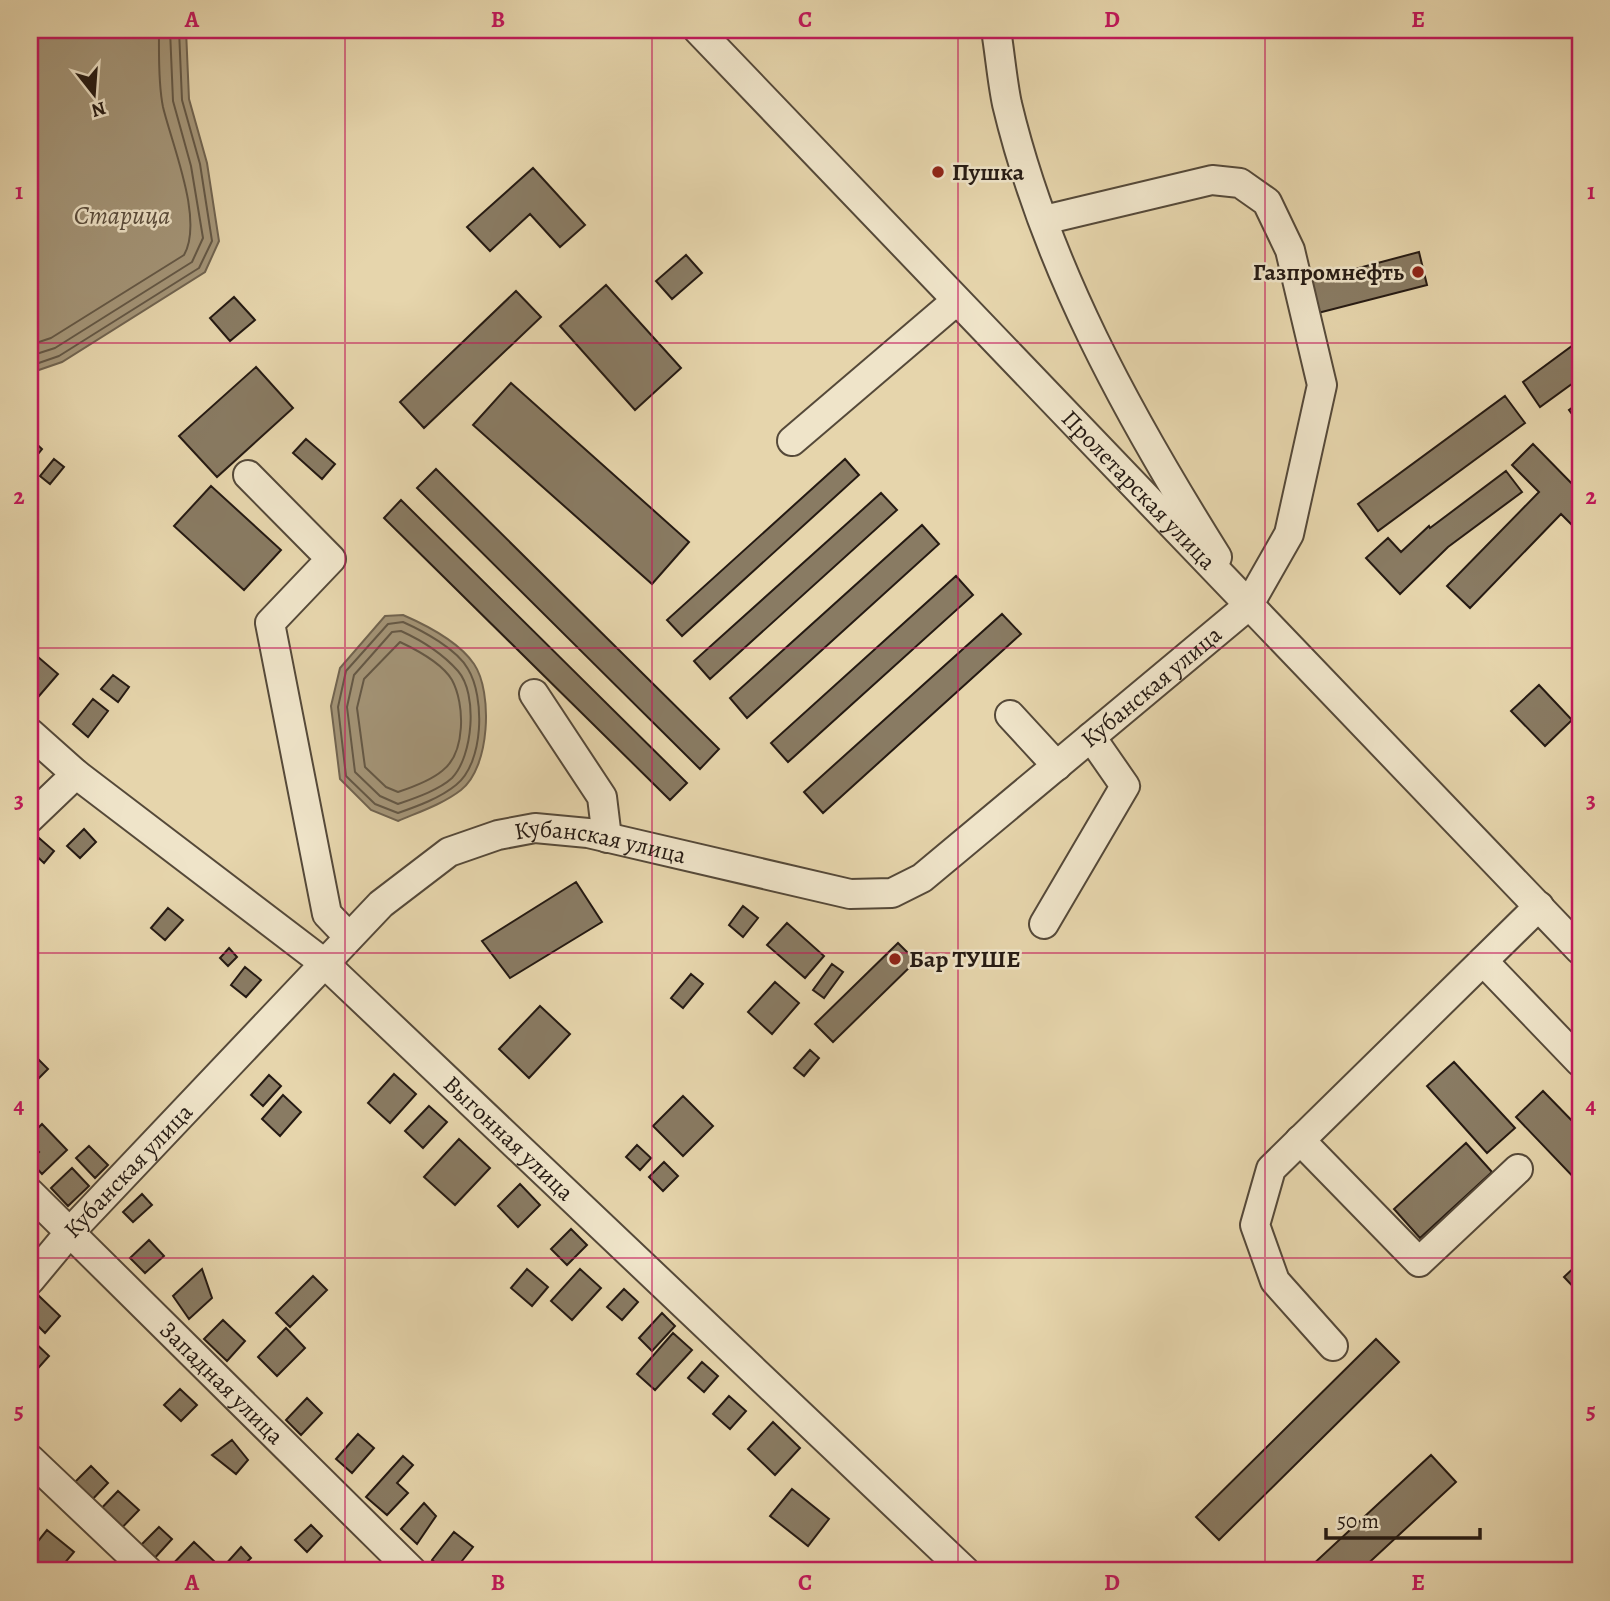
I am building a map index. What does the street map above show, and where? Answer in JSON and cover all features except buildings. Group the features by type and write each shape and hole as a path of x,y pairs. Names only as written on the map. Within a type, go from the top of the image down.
{"street":[{"name":"Пролетарская улица","path":"698,30 1580,950"},
{"path":"996,30 1007,103 1044,220 1096,348 1170,481 1248,606 1289,534 1321,385 1290,250 1267,202 1240,183 1212,180 1044,220"},
{"path":"792,441 956,301"},
{"path":"248,475 331,559 270,623 327,914 349,937"},
{"name":"Кубанская улица","path":"30,1280 70,1232 381,904 449,852 498,835 535,828 607,838 850,894 892,893 922,878 1248,606"},
{"path":"534,694 602,797 607,838"},
{"path":"1010,715 1057,766"},
{"name":"Выгонная улица","path":"30,733 76,774 324,963 947,1566"},
{"path":"1044,924 1125,786 1091,737"},
{"path":"30,818 76,774"},
{"path":"1333,1346 1275,1281 1255,1226 1270,1169 1539,906"},
{"path":"1483,961 1580,1062"},
{"path":"1300,1140 1419,1262 1518,1169"},
{"name":"Западная улица","path":"30,1193 412,1571"},
{"path":"30,1459 148,1571"}],"water":[{"name":"Старица","path":"40,30 186,30 189,99 207,163 219,241 205,272 62,362 30,373 30,41"},
{"path":"403,615 451,641 474,664 484,692 486,729 478,765 461,790 439,804 398,821 371,810 340,779 331,706 340,668 385,616"}],"place":[{"name":"Пушка","path":"938,172"},
{"name":"Газпромнефть","path":"1418,272"},
{"name":"Бар ТУШЕ","path":"895,959"}]}
